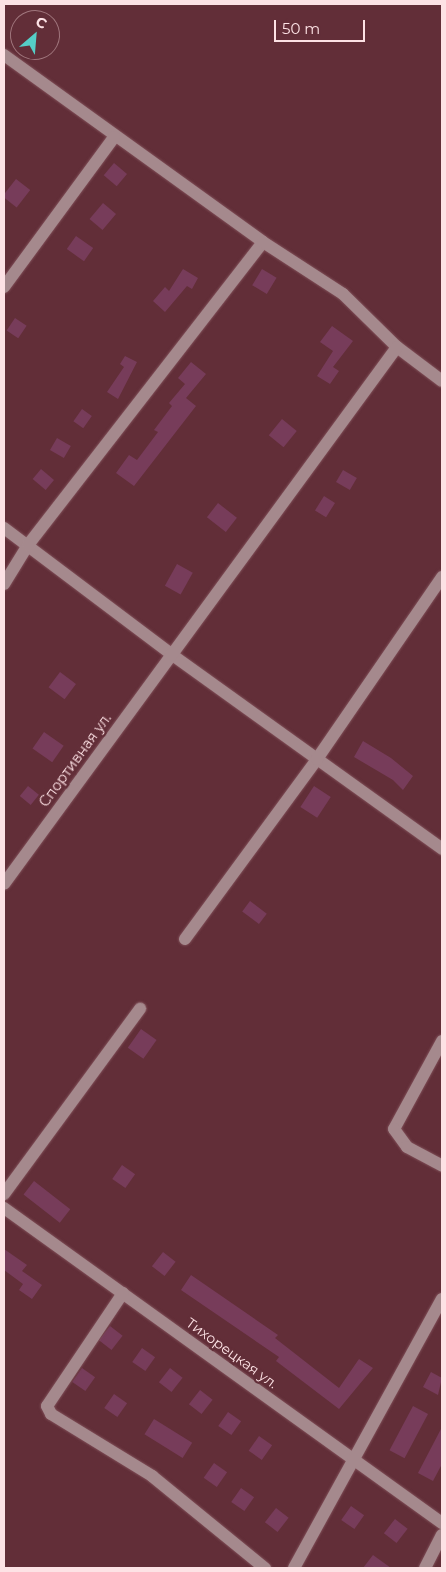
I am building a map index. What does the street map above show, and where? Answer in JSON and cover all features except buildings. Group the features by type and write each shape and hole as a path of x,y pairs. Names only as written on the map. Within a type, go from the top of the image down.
{"street":[{"path":"4,55 114,137 263,242 343,294 398,347 442,380"},
{"path":"4,287 114,137"},
{"path":"4,584 28,545 263,242"},
{"name":"Спортивная ул.","path":"6,877 398,347"},
{"path":"4,528 44,556 171,654 442,849"},
{"path":"185,939 317,759 442,577"},
{"path":"4,1194 140,1008"},
{"path":"442,1041 394,1129 407,1147 442,1166"},
{"name":"Тихорецкая ул.","path":"4,1208 442,1523"},
{"path":"123,1293 47,1406 51,1414 152,1476 265,1568"},
{"path":"294,1568 356,1460 442,1299"},
{"path":"425,1568 442,1535"}]}
